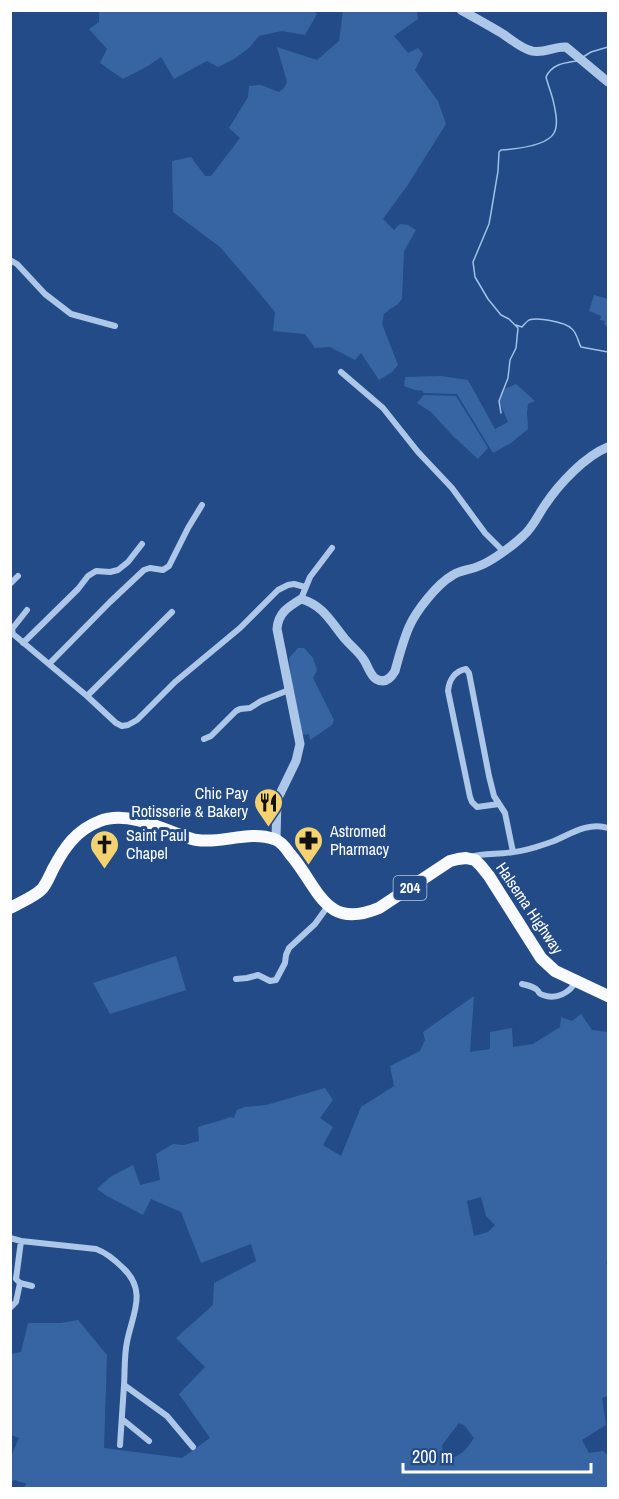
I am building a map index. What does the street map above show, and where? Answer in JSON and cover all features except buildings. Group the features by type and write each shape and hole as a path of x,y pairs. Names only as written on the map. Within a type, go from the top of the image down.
{"highway":[{"path":"10,908 44,887 72,839 101,820 114,818 148,823 201,841 252,837 276,839 295,859 328,906"},
{"name":"204","path":"328,906 344,914 368,913 394,899 450,861 466,858"},
{"name":"Halsema Highway","path":"466,858 475,860 489,876 541,958 555,971 609,996"}],"street":[{"path":"461,10 526,49 539,52 566,47 609,82"},
{"path":"10,260 17,264 45,294 71,314 115,326"},
{"path":"341,372 383,408 418,452 452,488 485,533 503,551"},
{"path":"300,599 309,601 327,614 364,660 373,677 378,681 385,681 395,671 409,625 432,594 452,575 493,560 525,535 553,494 580,465 590,456 609,447"},
{"path":"49,664 144,570 150,568 163,570 169,566 202,505"},
{"path":"23,643 78,589 88,576 96,571 118,570 133,557 142,544"},
{"path":"276,839 277,800 296,761 300,744 277,621 282,613 300,599 316,567 332,548"},
{"path":"10,584 18,576"},
{"path":"27,610 12,631 15,636 122,726 137,720 174,682 240,628 278,590 294,584 305,587"},
{"path":"87,696 172,612"},
{"path":"499,804 477,807 472,802 448,691 453,676 463,669 468,671 471,679 489,776 494,796 505,813 513,852"},
{"path":"204,739 211,736 236,711 250,708 289,690"},
{"path":"466,858 478,854 513,852 552,842 583,828 597,826 609,828"},
{"path":"236,979 258,975 270,981 276,980 285,963 289,948 315,924 328,906"},
{"path":"522,984 532,987 545,996 554,996 569,991 576,981"},
{"path":"10,1238 96,1249 104,1252 128,1273 135,1287 137,1299 127,1344 120,1445"},
{"path":"21,1241 17,1282 32,1286"},
{"path":"10,1308 16,1302 20,1283"},
{"path":"124,1385 166,1416 193,1447"},
{"path":"122,1419 149,1442"}],"shaded area":[{"path":"99,11 313,11 317,14 305,35 282,31 259,36 249,48 234,59 218,67 207,61 174,79 161,57 123,79 100,63 107,49 89,29 99,22"},
{"path":"343,11 417,11 418,19 394,36 408,53 418,48 423,54 415,70 438,101 446,124 383,219 394,230 400,224 408,225 416,230 404,251 402,299 384,314 382,324 398,365 379,380 361,353 355,360 330,347 315,348 305,334 273,331 275,312 256,289 220,247 173,212 172,161 191,157 205,176 211,176 240,138 229,128 248,97 249,86 261,85 279,92 284,88 287,82 277,47 317,60 339,41"},
{"path":"594,295 608,299 608,328 604,324 605,321 600,320 601,316 589,311"},
{"path":"441,376 468,380 495,429 508,422 499,401 502,390 516,384 535,401 528,404 528,429 511,443 493,453 457,394 423,393 423,391 404,386 405,377"},
{"path":"424,395 456,396 488,448 478,459 431,412 417,403"},
{"path":"298,648 304,648 313,658 317,670 313,678 334,720 332,725 310,740 309,734 302,735 294,707 289,658"},
{"path":"176,956 186,990 110,1014 93,983"},
{"path":"474,996 470,1052 490,1049 490,1032 512,1028 513,1047 533,1044 560,1027 561,1017 572,1021 581,1014 592,1030 608,1032 608,1260 606,1262 608,1267 608,1396 602,1398 606,1425 582,1440 589,1453 603,1451 608,1455 608,1488 21,1488 26,1483 15,1480 11,1482 10,1459 19,1438 11,1435 11,1354 21,1352 28,1323 61,1323 78,1320 107,1355 104,1448 182,1458 210,1438 179,1394 205,1367 176,1338 213,1305 214,1283 256,1261 251,1244 201,1263 181,1212 151,1199 143,1215 97,1189 110,1177 133,1165 140,1185 160,1180 156,1154 173,1144 184,1145 199,1141 198,1127 230,1117 234,1118 237,1110 245,1107 266,1105 325,1088 333,1100 320,1118 333,1127 323,1145 341,1156 361,1107 394,1086 390,1066 420,1051 425,1040 423,1032","holes":["481,1197 486,1216 495,1225 488,1232 474,1236 467,1201","459,1423 465,1426 474,1438 458,1455 443,1458 442,1445"]}],"waterway":[{"path":"583,57 608,47"},
{"path":"501,413 499,401 508,378 510,360 516,348 518,328 501,315 488,299 475,277 473,262 489,224 499,152 538,144 554,133 556,116 546,77 555,67 577,61"},
{"path":"516,325 522,327 533,319 558,322 569,326 574,331 581,347 608,352"}],"place":[{"name":"Chic Pay Rotisserie & Bakery","path":"269,828"},
{"name":"Astromed Pharmacy","path":"309,866"},
{"name":"Saint Paul Chapel","path":"105,870"}]}
